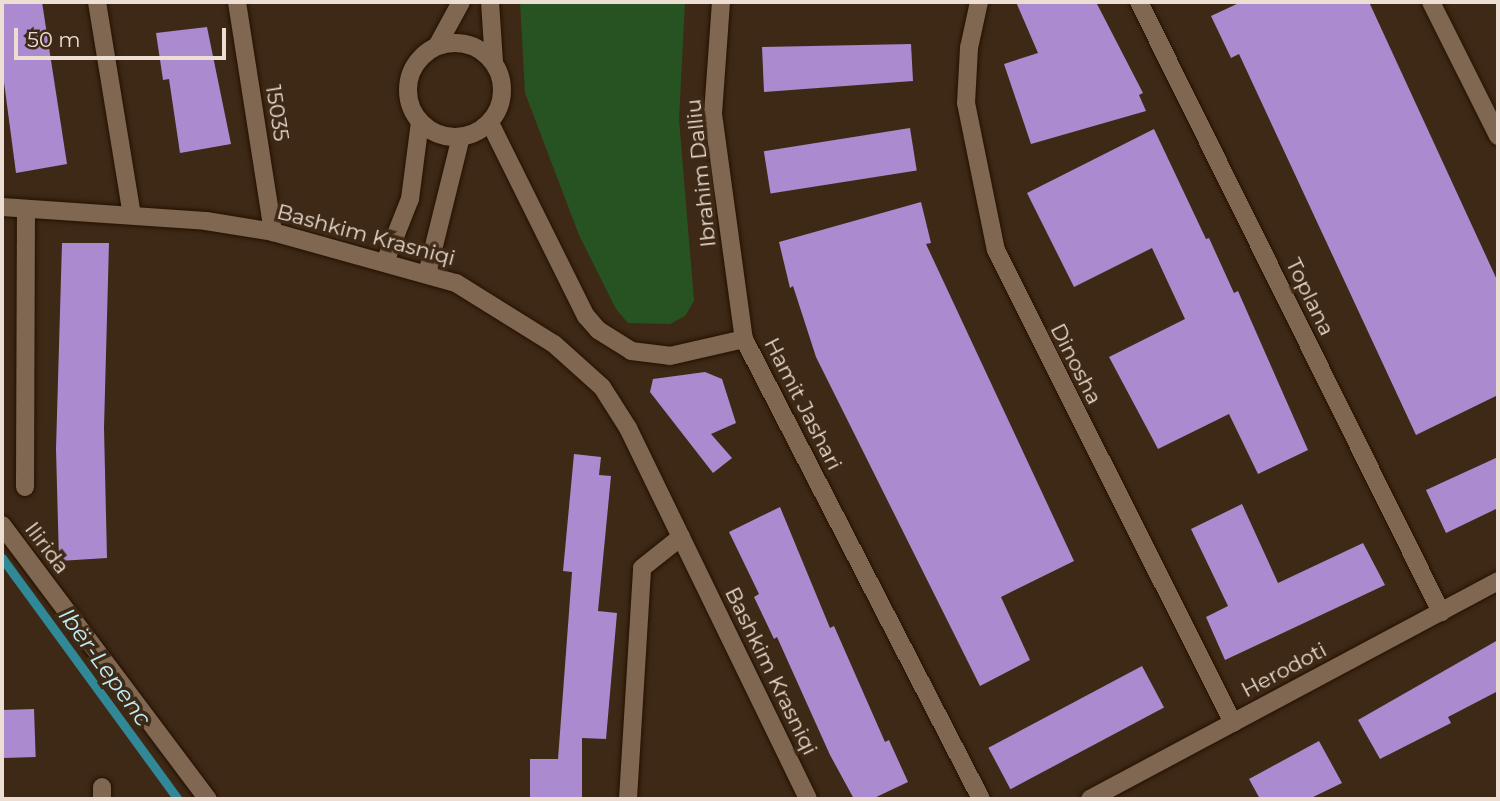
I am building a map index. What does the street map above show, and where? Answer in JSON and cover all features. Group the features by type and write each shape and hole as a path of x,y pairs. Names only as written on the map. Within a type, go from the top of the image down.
{"street":[{"path":"97,2 132,215"},
{"name":"15035","path":"237,2 273,232"},
{"path":"385,262 410,199 419,121 408,94 409,79 415,65 438,46 461,2"},
{"path":"419,121 445,137 461,137 490,122 503,93 494,62 490,2"},
{"name":"Ibrahim Dalliu","path":"721,2 713,114 744,339"},
{"name":"Dinosha","path":"979,2 969,48 966,103 996,250 1233,723"},
{"name":"Toplana","path":"1139,2 1441,612"},
{"path":"1431,2 1498,136"},
{"path":"438,46 467,44 494,62"},
{"name":"Hamit Jashari","path":"490,122 586,316 598,330 631,351 670,356 744,339 981,799"},
{"path":"427,274 461,137"},
{"name":"Bashkim Krasniqi","path":"2,207 132,215 273,232 456,282 554,344 602,387 628,428 808,799"},
{"path":"25,487 26,209"},
{"name":"Ilirida","path":"2,525 208,799"},
{"path":"628,799 642,568 681,537"},
{"name":"Herodoti","path":"1090,799 1498,581"}],"green space":[{"path":"520,2 685,2 679,119 694,301 685,316 670,324 628,323 616,309 579,235 525,93"}],"building":[{"path":"2,2 42,2 67,164 16,173 2,67"},
{"path":"1016,2 1096,2 1143,93 1139,95 1146,111 1031,144 1004,64 1038,53"},
{"path":"1241,2 1369,2 1498,282 1498,395 1416,435 1239,54 1231,58 1211,16"},
{"path":"207,27 231,144 180,153 169,79 163,80 156,33"},
{"path":"911,44 913,81 764,92 762,47"},
{"path":"910,128 917,170 771,194 764,151"},
{"path":"1154,129 1234,293 1238,291 1308,450 1258,474 1229,414 1158,449 1109,357 1185,319 1152,248 1074,287 1027,193"},
{"path":"921,202 931,243 926,244 1074,561 1001,597 1030,660 980,686 816,357 793,286 790,288 779,242"},
{"path":"62,243 109,243 104,428 107,558 59,561 56,449"},
{"path":"705,372 722,379 736,423 711,434 732,458 713,473 650,392 653,379"},
{"path":"574,454 601,457 599,475 611,476 598,611 617,613 606,739 582,738 582,799 530,799 530,759 558,759 572,572 563,571"},
{"path":"1498,457 1498,508 1446,533 1426,490"},
{"path":"1242,504 1278,583 1363,543 1385,585 1225,660 1206,617 1228,606 1191,529"},
{"path":"780,507 830,628 834,626 885,742 889,740 908,782 872,799 854,799 830,755 777,637 774,639 754,597 759,594 729,532"},
{"path":"1498,640 1498,691 1448,717 1451,723 1380,759 1358,720"},
{"path":"1142,666 1164,707 1010,789 988,748"},
{"path":"34,709 36,757 4,758 2,710"},
{"path":"1319,741 1342,783 1309,799 1260,799 1249,779"}],"waterway":[{"name":"Ibër-Lepenc","path":"2,558 178,799"}]}
